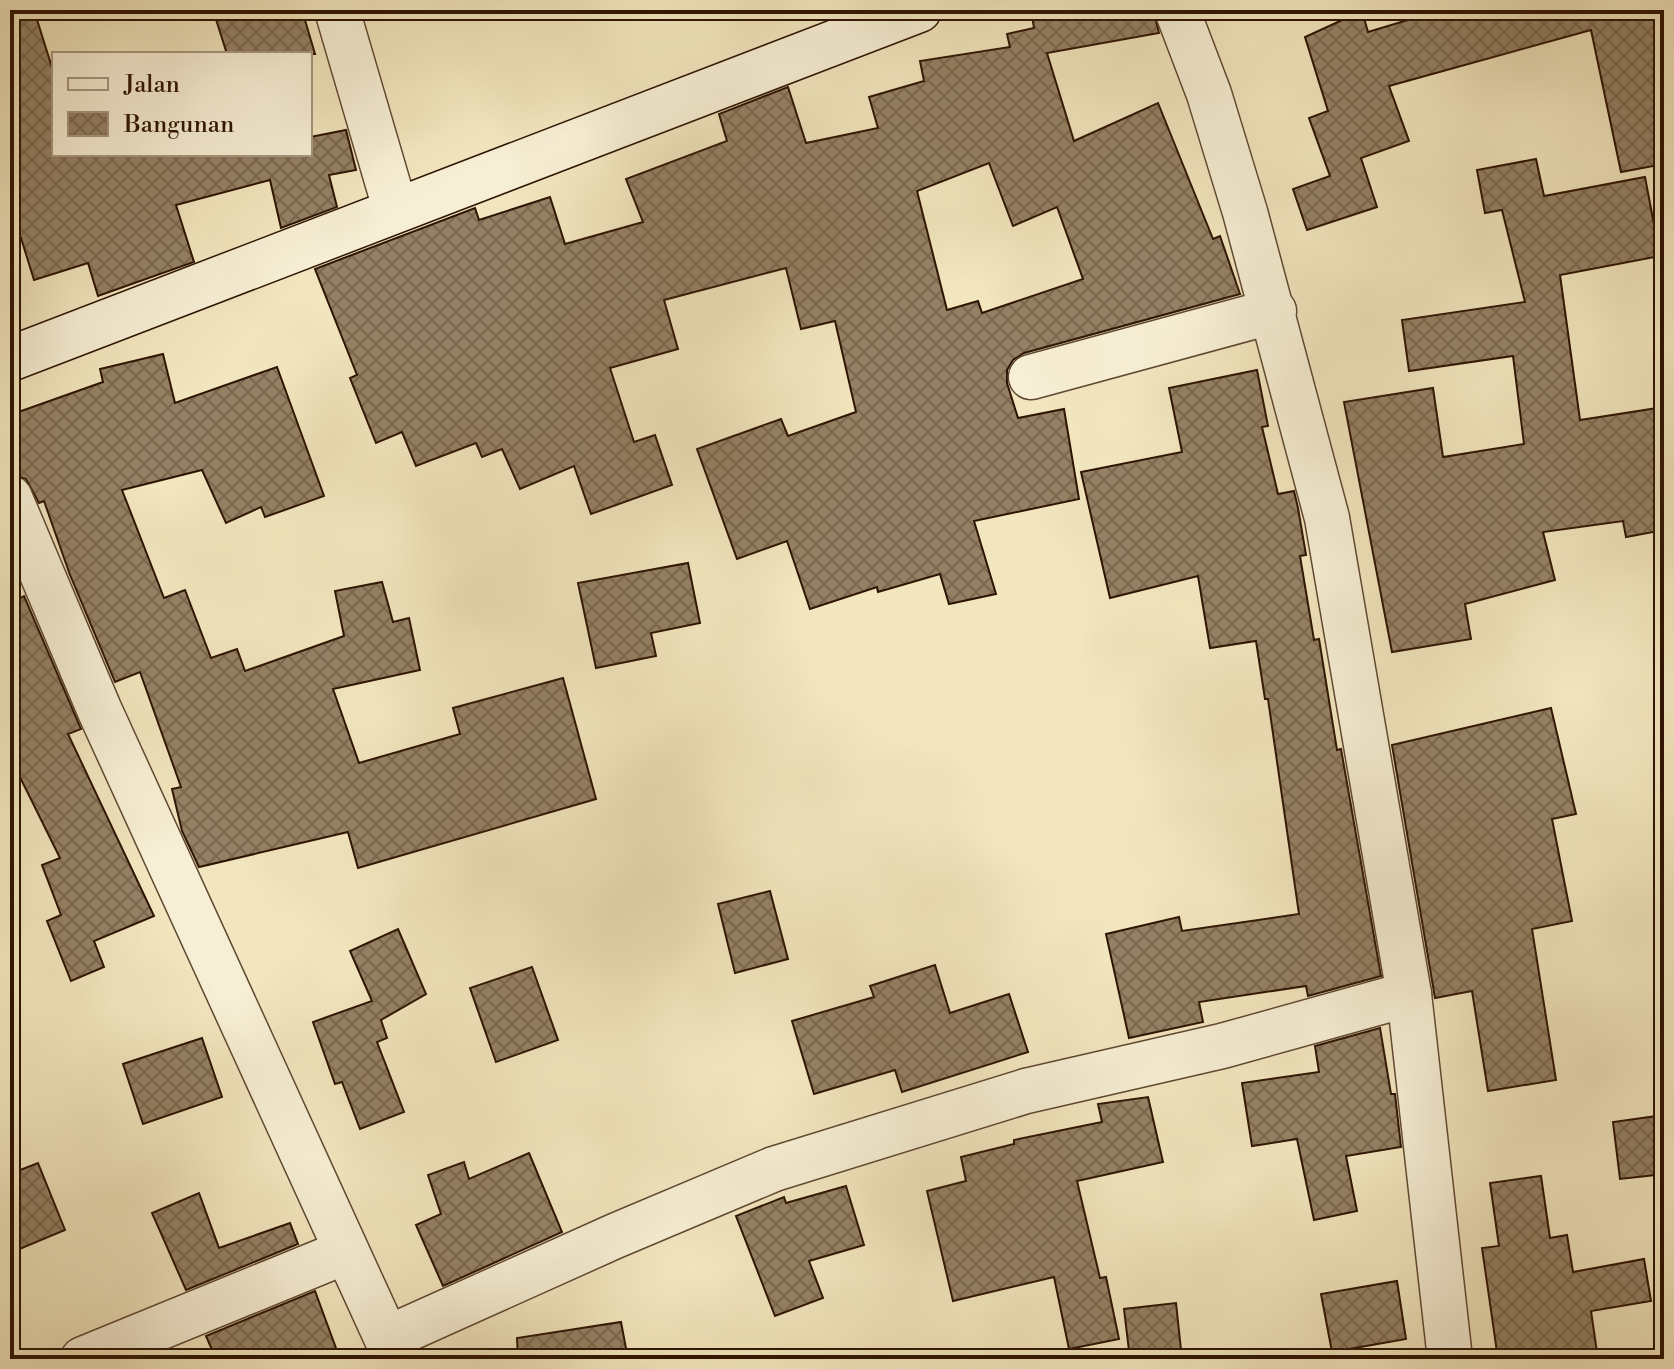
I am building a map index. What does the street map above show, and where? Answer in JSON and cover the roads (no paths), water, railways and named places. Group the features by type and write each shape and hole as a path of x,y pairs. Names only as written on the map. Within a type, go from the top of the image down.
{"street":[{"path":"337,10 395,208"},
{"path":"10,359 395,208 919,10"},
{"path":"1177,10 1209,94 1274,311 1327,518 1409,994 1450,1359"},
{"path":"1031,377 1274,311"},
{"path":"10,498 99,709 392,1349 615,1236 774,1169 1026,1091 1222,1046 1409,994"},
{"path":"83,1359 345,1252"}]}
